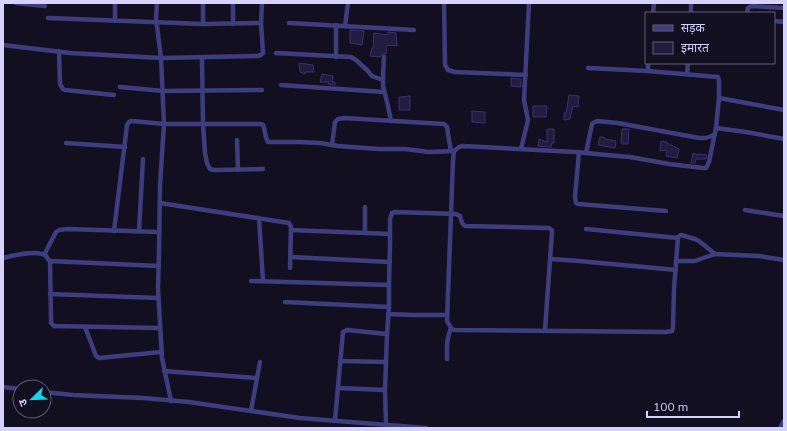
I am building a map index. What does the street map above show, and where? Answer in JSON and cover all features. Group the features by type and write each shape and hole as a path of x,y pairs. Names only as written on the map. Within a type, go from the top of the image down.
{"street":[{"path":"16,3 45,6"},
{"path":"115,3 115,21"},
{"path":"157,3 156,18 161,58 164,124 160,185 158,298 161,352 171,401"},
{"path":"203,3 203,24"},
{"path":"233,3 233,24"},
{"path":"3,45 59,51 161,58 253,57 263,53 262,3"},
{"path":"346,26 348,3"},
{"path":"444,3 445,65 448,70 455,72 526,75"},
{"path":"521,149 528,120 524,100 529,3"},
{"path":"747,12 748,8 751,6 784,8"},
{"path":"48,18 157,23 262,23"},
{"path":"289,23 414,30"},
{"path":"336,25 336,57"},
{"path":"59,51 60,84 62,89 114,95"},
{"path":"276,53 351,57 354,58 372,76 383,80"},
{"path":"384,57 384,92 391,121"},
{"path":"202,58 205,153 210,169 264,169"},
{"path":"648,64 648,71"},
{"path":"688,64 688,74"},
{"path":"114,231 127,125 132,121 164,124 261,124 265,129 265,136 268,142 314,143 429,152 453,151 463,146 579,152 630,157 669,164 706,168 709,162 716,128 719,98 718,77 588,68"},
{"path":"281,85 384,92"},
{"path":"120,87 163,91 262,90"},
{"path":"719,98 784,110"},
{"path":"332,145 334,122 338,119 344,118 446,125 453,151 447,321 454,330 670,332 673,328 678,238"},
{"path":"586,153 592,124 597,121 618,123 698,138 714,136"},
{"path":"716,128 784,139"},
{"path":"237,140 238,170"},
{"path":"66,143 125,147"},
{"path":"579,152 575,197 576,203 666,211"},
{"path":"139,231 143,159"},
{"path":"160,203 289,223 291,227 290,268"},
{"path":"365,207 365,233"},
{"path":"745,210 784,216"},
{"path":"386,424 385,390 389,307 390,234 391,216 395,212 458,214 465,226 551,229 551,259 545,330"},
{"path":"259,218 262,281"},
{"path":"586,229 678,238 682,235 696,239 715,254"},
{"path":"44,255 56,232 60,230 159,232"},
{"path":"291,230 390,234"},
{"path":"3,258 40,253 46,256 50,261 51,323 54,326 160,328"},
{"path":"676,261 695,261 715,254 759,256 784,260"},
{"path":"291,257 390,262"},
{"path":"551,259 676,270"},
{"path":"50,261 159,266"},
{"path":"251,281 389,285"},
{"path":"50,294 158,298"},
{"path":"285,302 389,307"},
{"path":"388,314 447,315"},
{"path":"85,327 96,356 99,358 161,352"},
{"path":"447,359 446,343 451,328"},
{"path":"335,420 342,335 344,331 347,330 387,334"},
{"path":"340,361 386,362"},
{"path":"251,411 260,362"},
{"path":"164,371 257,378"},
{"path":"338,388 385,390"},
{"path":"52,393 189,402 300,418 426,428"},
{"path":"782,428 784,422"}],"building":[{"path":"350,30 364,31 362,45 350,43"},
{"path":"388,32 396,33 397,46 387,45 386,54 383,54 380,57 370,56 373,48 374,33 388,35"},
{"path":"299,63 313,65 314,72 305,72 305,74 300,72"},
{"path":"322,74 333,76 332,82 335,82 335,85 328,84 329,82 320,82"},
{"path":"511,78 521,79 521,87 511,86"},
{"path":"569,95 579,96 578,107 573,106 570,119 564,120 564,113 566,113"},
{"path":"410,96 410,110 399,110 399,97"},
{"path":"533,106 547,106 546,117 533,117"},
{"path":"472,111 485,112 485,123 472,122"},
{"path":"547,129 554,129 554,143 552,143 551,147 538,146 539,139 547,142"},
{"path":"622,129 629,129 628,144 621,144"},
{"path":"600,137 616,141 615,148 598,145"},
{"path":"661,141 667,142 679,149 677,158 666,156 667,150 660,151"},
{"path":"693,153 698,155 707,155 706,159 696,159 695,163 691,163"}]}
